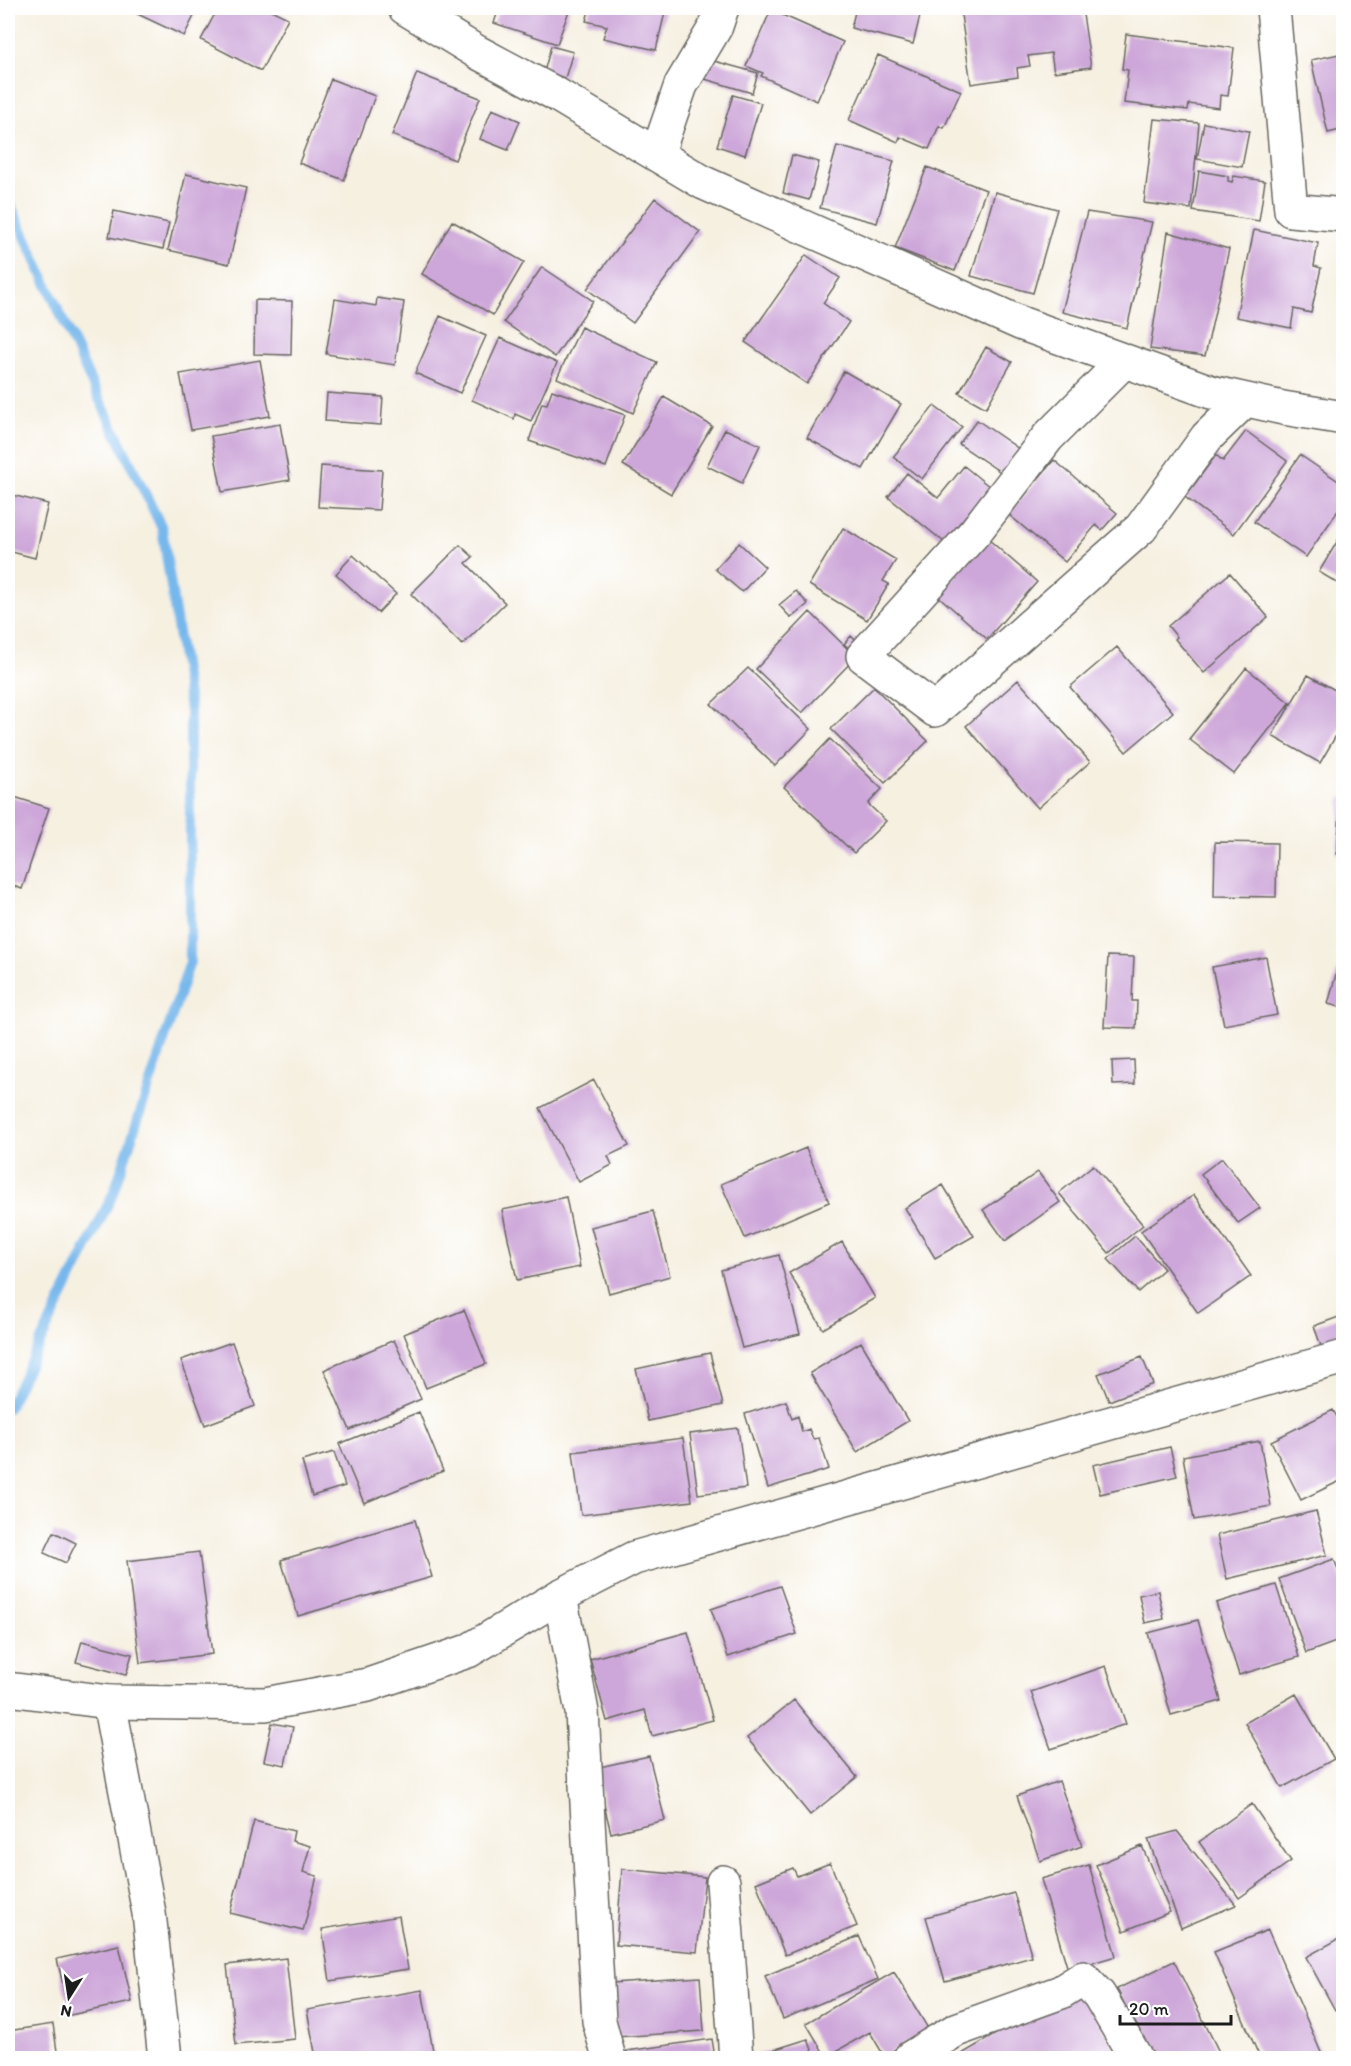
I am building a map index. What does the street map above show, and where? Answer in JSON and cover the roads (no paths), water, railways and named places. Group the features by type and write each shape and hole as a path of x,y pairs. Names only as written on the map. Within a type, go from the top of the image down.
{"street":[{"path":"405,8 705,183 1020,324 1211,392 1344,418"},
{"path":"657,155 681,85 716,26 722,8"},
{"path":"1273,8 1291,210 1344,215"},
{"path":"1124,361 1048,437 975,532 864,656 935,710 1141,528 1207,437 1245,400"},
{"path":"8,1689 109,1702 265,1704 368,1685 468,1651 560,1596 634,1558 1344,1357"},
{"path":"560,1596 582,1712 600,2021 609,2058"},
{"path":"109,1702 149,1913 165,2058"},
{"path":"723,1882 736,2058"},
{"path":"909,2058 956,2030 1061,1992 1083,1978 1099,1995 1136,2058"}],"waterway":[{"path":"8,199 92,384 162,528 190,710 190,962 114,1192 8,1408"}]}
